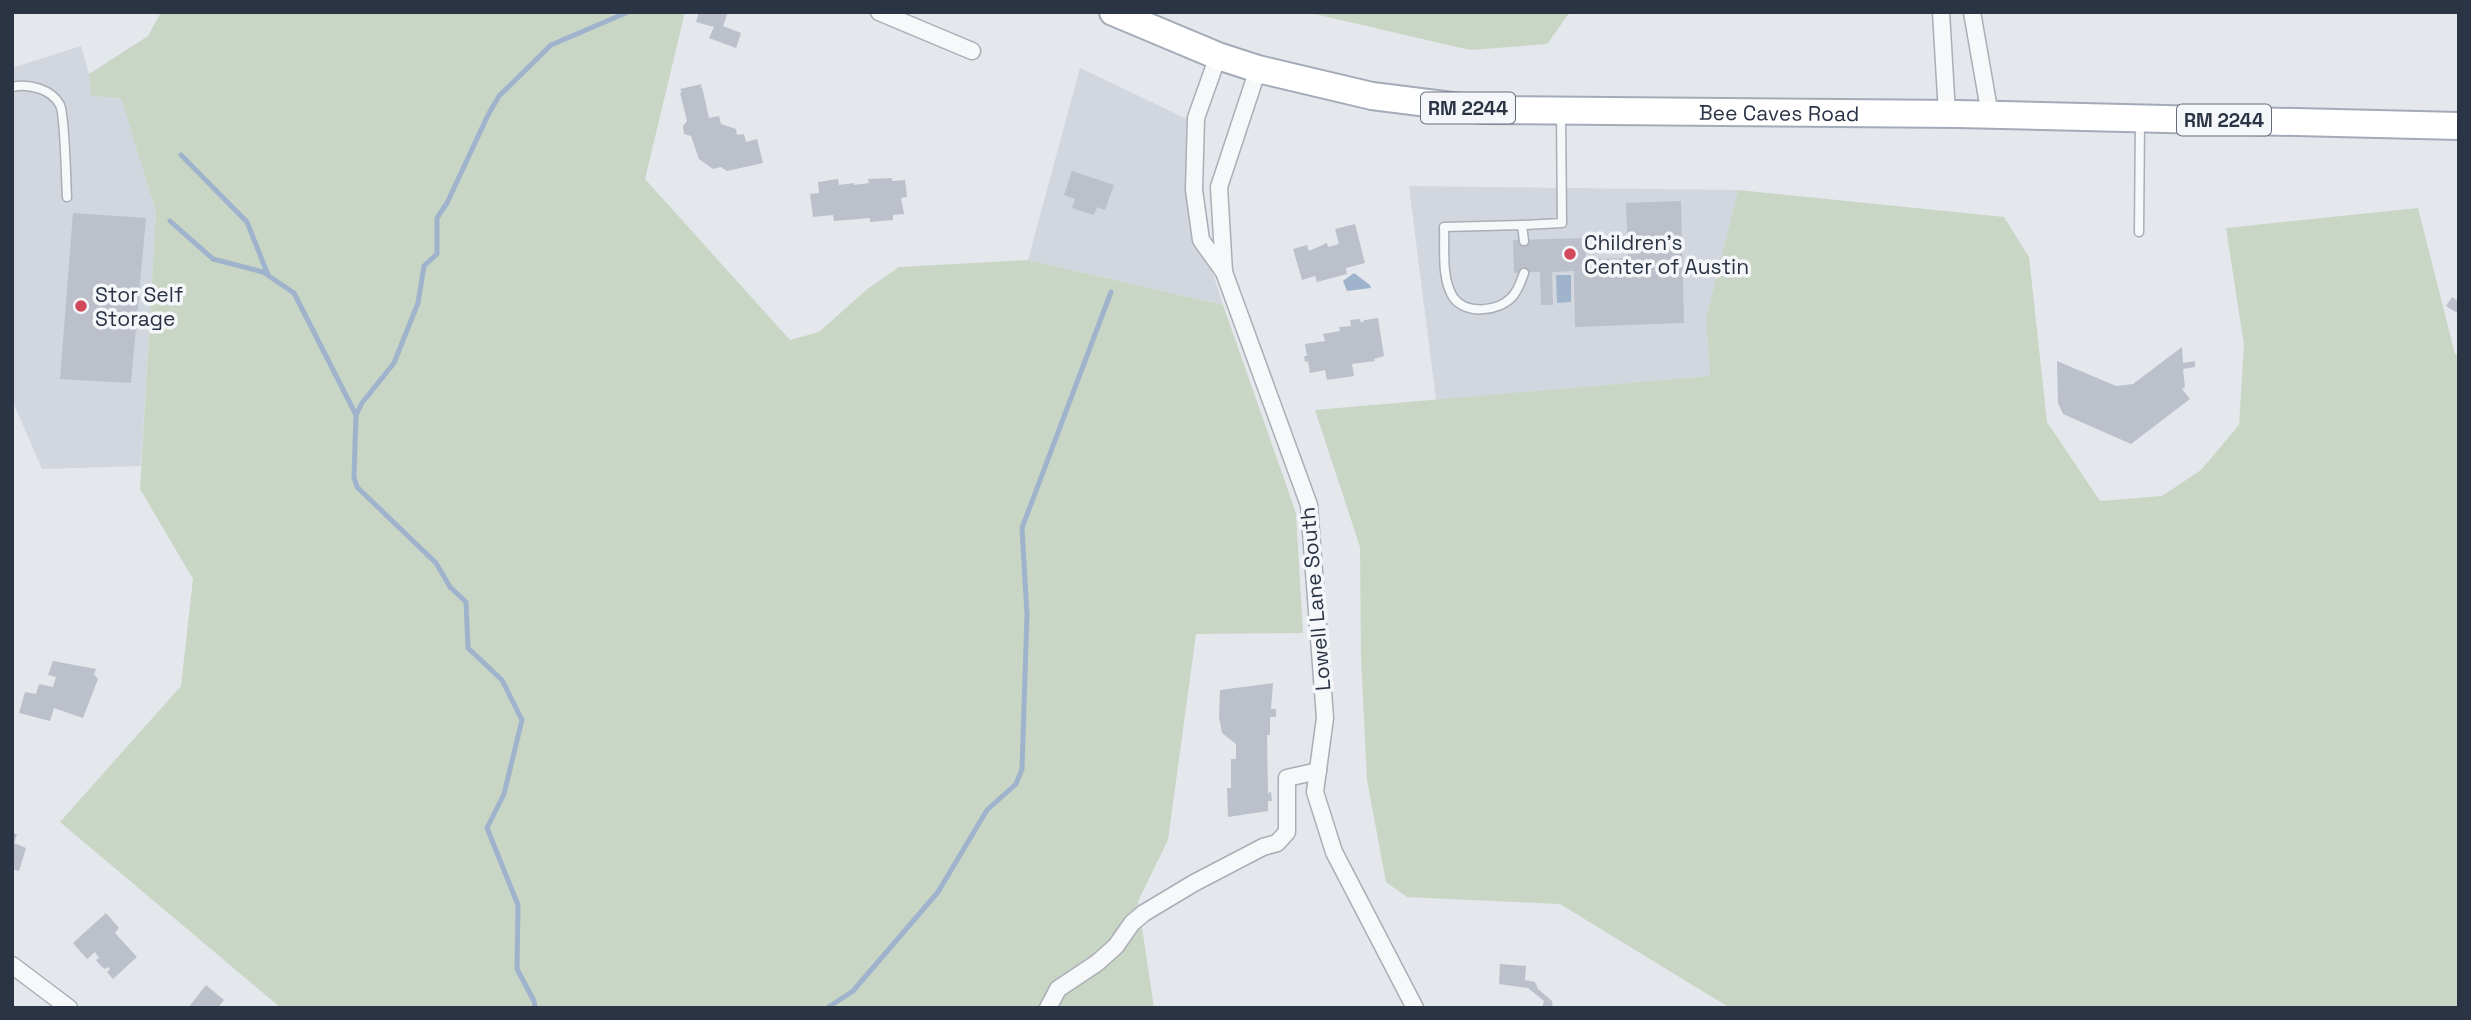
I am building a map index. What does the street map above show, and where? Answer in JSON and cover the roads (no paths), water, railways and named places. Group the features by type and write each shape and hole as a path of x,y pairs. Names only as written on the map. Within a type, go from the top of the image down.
{"main road":[{"name":"Bee Caves Road","path":"1113,12 1218,56 1258,69 1372,96 1484,110 1947,114 2459,126"}],"street":[{"path":"878,12 972,51"},
{"path":"1941,12 1947,114"},
{"path":"1972,12 1990,115"},
{"name":"Lowell Lane South","path":"1218,56 1196,118 1194,190 1201,240 1224,272 1309,505 1325,718 1315,792 1335,852 1415,1008"},
{"name":"Lowell Lane South","path":"1224,272 1219,187 1258,69"},
{"path":"1048,1008 1058,989 1097,963 1116,946 1132,923 1144,913 1215,872 1263,847 1277,843 1287,832 1287,778 1318,771"},
{"path":"12,965 69,1008"}],"lane":[{"path":"12,87 17,85 46,90 60,105 67,197"},
{"path":"1524,273 1510,299 1496,308 1472,308 1460,304 1447,284 1444,227 1562,223 1560,111"},
{"path":"2139,232 2140,118"},
{"path":"1522,225 1524,241"}],"water":[{"path":"1354,273 1371,288 1347,291 1343,281"},
{"path":"1556,275 1571,275 1571,302 1557,303"}],"waterway":[{"path":"535,1008 517,969 518,905 487,828 504,794 522,720 502,680 468,648 466,602 450,587 436,563 357,487 354,477 356,415 362,403 394,363 418,303 424,266 437,254 437,218 447,203 499,96 551,45 628,12"},
{"path":"181,155 247,222 268,275"},
{"path":"170,221 213,259 263,272 294,293 356,415"},
{"path":"827,1008 853,991 938,892 987,810 1016,784 1022,769 1027,614 1022,528 1111,292"}],"place":[{"name":"Children's Center of Austin","path":"1570,254"},
{"name":"Stor Self Storage","path":"81,306"}]}
